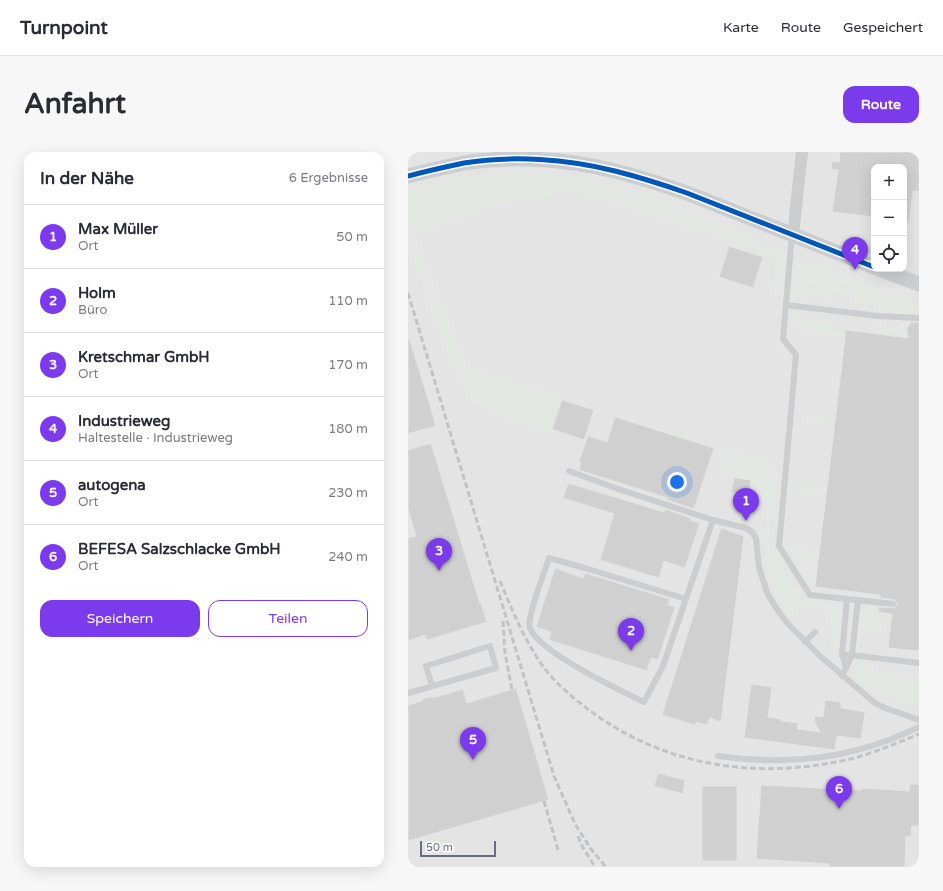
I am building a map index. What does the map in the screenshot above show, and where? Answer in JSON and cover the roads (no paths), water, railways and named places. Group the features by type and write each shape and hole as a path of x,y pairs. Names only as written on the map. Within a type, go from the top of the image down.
{"street":[{"path":"792,235 802,152"},
{"path":"408,176 466,163 517,160 545,160 615,171 657,183 694,196 871,266"},
{"path":"887,272 919,284"}],"lane":[{"path":"792,235 783,338 796,355 779,546 810,595 893,604"},
{"path":"786,306 878,316 919,318"},
{"path":"569,472 713,520 746,528 752,532 756,539 758,568 768,595 789,625 842,676 875,703 919,720"},
{"path":"686,599 549,558 530,616 530,628 547,648 603,682 644,702 663,666 686,599 713,520"},
{"path":"846,668 842,654 847,599"},
{"path":"842,676 852,655 858,600"},
{"path":"805,642 815,632"},
{"path":"408,693 496,668 490,646 426,666 432,686"},
{"path":"842,654 919,663"},
{"path":"718,756 770,761 819,758 867,748 919,727"}],"railway":[{"path":"408,293 554,776 575,824 591,849 606,867"},
{"path":"500,581 524,635 542,665 558,684 589,710 617,728 646,743 676,755 707,763 739,767 771,769 803,767 857,757 919,734"},
{"path":"503,621 505,653 512,690"},
{"path":"544,801 558,850"},
{"path":"578,836 582,846 595,867"}],"place":[{"name":"Industrieweg","path":"855,270"},
{"name":"Max Müller","path":"746,521"},
{"name":"Kretschmar GmbH","path":"439,571"},
{"name":"Holm","path":"631,651"},
{"name":"autogena","path":"473,760"},
{"name":"BEFESA Salzschlacke GmbH","path":"839,809"}]}
